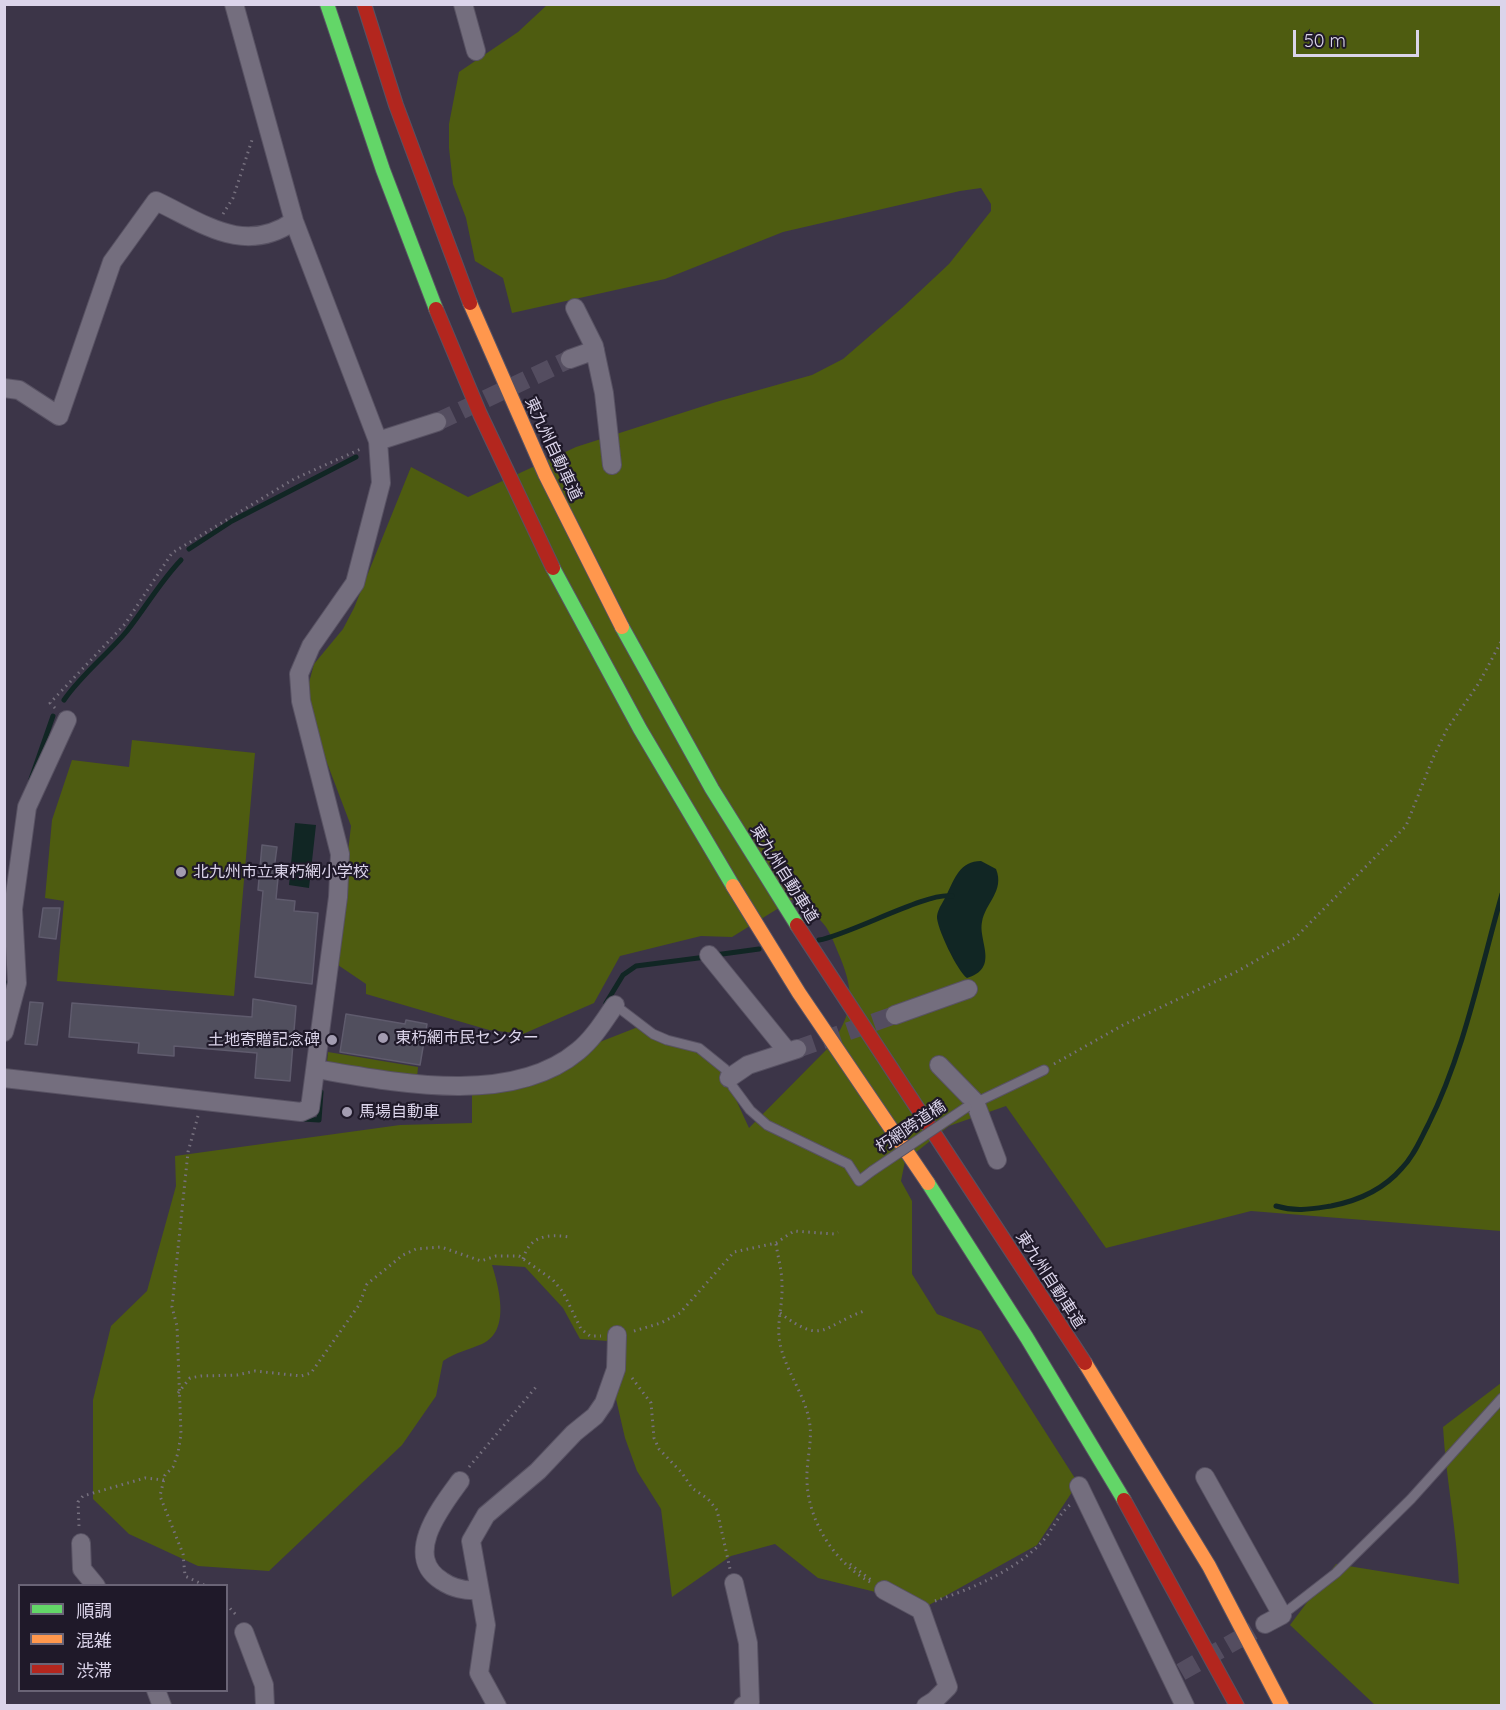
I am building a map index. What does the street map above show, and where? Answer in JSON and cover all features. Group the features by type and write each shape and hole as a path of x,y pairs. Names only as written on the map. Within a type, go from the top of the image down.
{"highway":[{"path":"327,4 365,126 435,306 513,489 595,648 688,811 780,963 949,1214 1070,1405 1175,1586 1237,1706"},
{"name":"東九州自動車道","path":"364,4 396,105 465,293 545,474 627,637 712,789 809,945 1095,1378 1209,1566 1282,1706"}],"street":[{"path":"4,1078 301,1112 310,1108 338,897 339,854 301,701 299,674 311,646 355,583 381,483 378,441 294,221 234,4"},
{"path":"463,4 476,51"},
{"path":"4,388 18,390 58,416 112,262 156,201 238,238 277,234 294,221"},
{"path":"575,308 595,350 604,393 612,465"},
{"path":"570,359 595,350"},
{"path":"378,441 437,422"},
{"path":"4,1032 17,983 13,909 27,807 67,720"},
{"path":"710,955 792,1050 748,1065 729,1078"},
{"path":"895,1015 968,989"},
{"path":"316,1069 446,1087 504,1082 542,1071 578,1052 591,1039 615,1005"},
{"path":"939,1065 971,1105 997,1160"},
{"path":"497,1706 479,1673 486,1625 471,1541 478,1525 595,1416 612,1385 617,1344"},
{"path":"1205,1477 1282,1615 1265,1624"},
{"path":"460,1481 429,1527 425,1549 426,1562 431,1572 446,1584 469,1591 478,1590"},
{"path":"1081,1490 1176,1674 1185,1706"},
{"path":"81,1543 82,1569 94,1584"},
{"path":"734,1583 748,1643 750,1702 743,1706"},
{"path":"884,1590 921,1610 948,1687 926,1706"},
{"path":"244,1632 264,1685 265,1706"}],"lane":[{"path":"615,1005 653,1034 699,1048 718,1062 729,1078"},
{"name":"朽網跨道橋","path":"729,1078 750,1110 766,1125 848,1164 858,1181 971,1105 1044,1070"},
{"path":"1282,1615 1344,1565 1411,1499 1502,1398"}],"path":[{"path":"214,229 233,198 262,111"},
{"path":"67,720 50,703 125,624 172,552 294,479 378,441"},
{"path":"1044,1070 1123,1025 1238,971 1295,938 1406,826 1447,729 1479,682 1502,640"},
{"path":"202,1100 188,1152 173,1290 172,1307 177,1326 181,1434 178,1453 164,1480 160,1496 183,1554 183,1570 192,1580 202,1584"},
{"path":"178,1393 190,1378 201,1376 237,1375 255,1371 301,1376 311,1374 359,1305 367,1284 403,1255 416,1249 441,1247 481,1261 496,1256 519,1256 553,1280 563,1292 581,1329 590,1336 617,1344 680,1313 734,1252 776,1243 794,1231 834,1234 838,1232"},
{"path":"523,1259 527,1247 533,1240 554,1235 570,1237"},
{"path":"776,1243 782,1283 777,1328 781,1350 806,1408 810,1427 807,1483 815,1517 837,1557 864,1579 884,1590"},
{"path":"780,1313 798,1327 810,1331 824,1331 864,1311"},
{"path":"617,1344 625,1370 651,1403 654,1438 659,1449 682,1473 692,1488 708,1499 717,1510 734,1583"},
{"path":"460,1481 483,1448 536,1387"},
{"path":"81,1543 78,1502 83,1496 145,1478 164,1480"},
{"path":"921,1610 928,1603 960,1592 1026,1556 1044,1541 1081,1490"},
{"path":"849,1564 884,1590"}],"green space":[{"path":"547,5 1501,5 1501,1231 1251,1211 1106,1248 1006,1106 949,1126 905,1161 901,1181 912,1201 912,1274 937,1314 981,1331 1078,1483 1037,1545 929,1605 818,1578 775,1544 731,1556 672,1597 661,1509 637,1471 625,1438 616,1399 625,1356 608,1341 580,1339 563,1308 525,1267 492,1265 500,1297 500,1319 491,1338 443,1361 436,1396 402,1445 269,1571 198,1566 129,1534 93,1499 93,1400 111,1326 147,1291 176,1186 175,1156 400,1125 472,1123 472,1092 638,1027 696,1049 722,1069 749,1128 831,1045 844,1023 850,992 845,970 823,923 795,898 732,937 701,936 620,956 594,1003 523,1034 489,1030 366,994 366,984 335,963 351,826 313,726 307,690 314,664 343,629 354,608 411,467 468,497 576,447 716,402 812,375 843,359 902,308 949,264 991,211 991,204 981,188 960,191 783,232 665,279 512,313 503,278 475,261 466,218 453,184 449,124 459,72 518,32"},
{"path":"132,740 255,753 234,996 57,981 64,901 45,898 52,820 72,760 129,767"},
{"path":"328,1052 418,1067 417,1078 327,1062"},
{"path":"1501,1383 1501,1705 1375,1705 1290,1625 1336,1564 1459,1584 1443,1427"}],"shaded area":[{"path":"295,823 316,825 309,888 289,885"},
{"path":"981,861 996,869 998,884 982,922 985,953 983,968 977,974 967,978 948,949 937,916 953,882 963,867"}],"building":[{"path":"262,845 277,847 273,877 278,878 276,899 295,901 294,911 318,913 312,984 255,977 263,891 258,890"},
{"path":"43,908 60,908 56,939 39,937"},
{"path":"253,999 296,1006 290,1081 255,1078 257,1053 174,1046 174,1056 138,1053 139,1043 69,1037 72,1003 252,1017"},
{"path":"30,1002 43,1003 37,1045 25,1044"},
{"name":"東朽網市民センター","path":"346,1014 405,1024 406,1020 427,1024 420,1065 340,1052"}],"waterway":[{"path":"189,549 232,521 356,457"},
{"path":"64,700 127,631 181,560"},
{"path":"31,779 53,716"},
{"path":"1276,1206 1303,1209 1351,1201 1387,1182 1410,1158 1441,1098 1452,1069 1502,894"},
{"path":"819,940 926,900 952,896"},
{"path":"715,955 759,949"},
{"path":"606,1003 623,975 636,966 706,957"},
{"path":"4,982 4,990"},
{"path":"303,1119 319,1120 321,1092"}],"tunnel":[{"path":"437,422 570,359"},
{"path":"797,1049 895,1015"},
{"path":"1181,1672 1253,1631"}],"traffic: fast":[{"path":"327,4 383,170 436,309"},
{"path":"553,568 640,729 733,886"},
{"path":"622,627 712,789 797,925"},
{"path":"928,1183 1027,1338 1124,1500"}],"traffic: slow":[{"path":"470,303 545,474 622,627"},
{"path":"733,886 799,993 928,1183"},
{"path":"1085,1363 1209,1566 1282,1706"}],"traffic: jam":[{"path":"364,4 396,105 470,303"},
{"path":"436,309 480,414 553,568"},
{"path":"797,925 1085,1363"},
{"path":"1124,1500 1237,1706"}],"place":[{"name":"北九州市立東朽網小学校","path":"181,872"},
{"name":"東朽網市民センター","path":"383,1038"},
{"name":"土地寄贈記念碑","path":"332,1040"},
{"name":"馬場自動車","path":"347,1112"}]}
